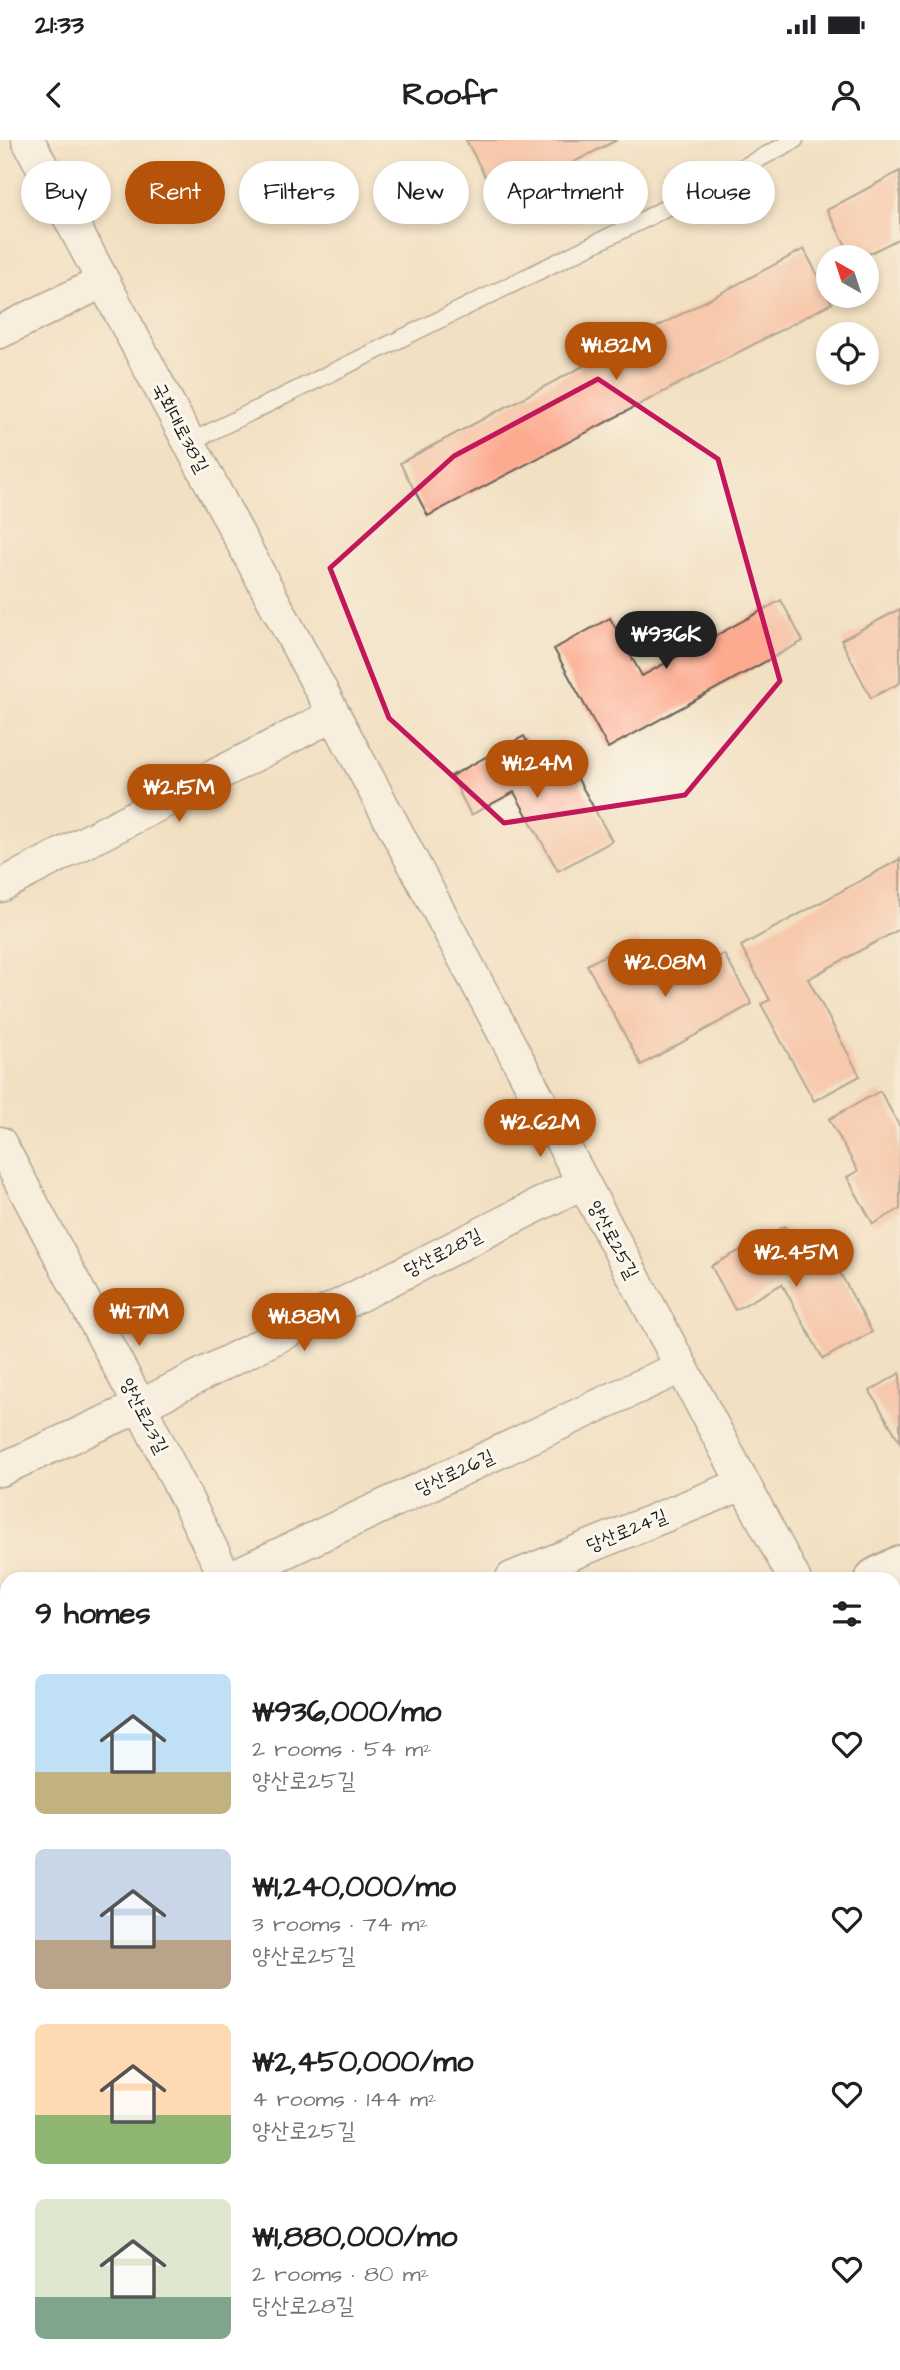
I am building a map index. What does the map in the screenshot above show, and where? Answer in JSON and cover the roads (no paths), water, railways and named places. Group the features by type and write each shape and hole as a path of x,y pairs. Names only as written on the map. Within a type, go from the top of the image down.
{"street":[{"name":"국회대로38길","path":"28,140 333,715"},
{"path":"0,332 102,282"},
{"path":"0,886 333,715"},
{"name":"양산로25길","path":"333,715 791,1572"},
{"name":"양산로23길","path":"0,1143 225,1572"},
{"name":"당산로28길","path":"0,1470 140,1406 582,1183"},
{"name":"당산로26길","path":"241,1572 681,1367"},
{"name":"당산로24길","path":"527,1572 743,1484"}],"lane":[{"path":"188,443 641,221 795,140"}]}
